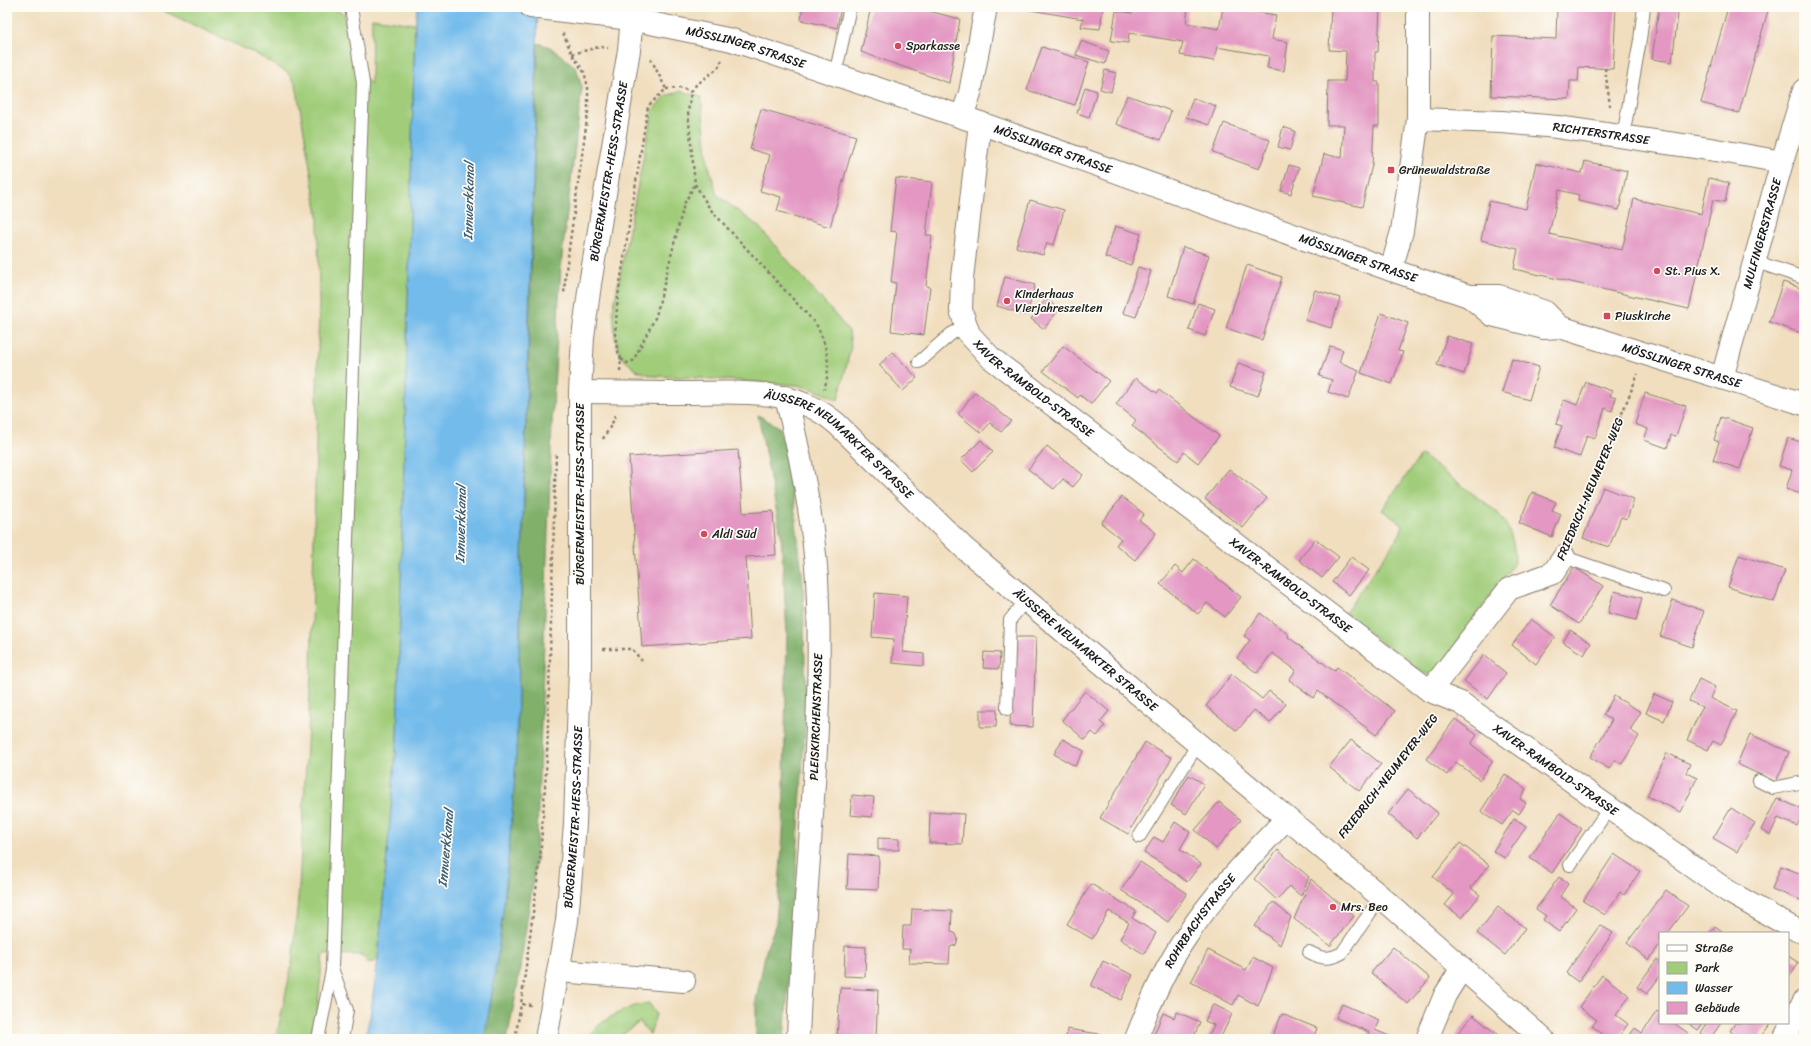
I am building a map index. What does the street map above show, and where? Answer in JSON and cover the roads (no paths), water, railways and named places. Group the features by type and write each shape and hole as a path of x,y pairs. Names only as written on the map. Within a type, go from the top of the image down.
{"street":[{"name":"MÖSSLINGER STRASSE","path":"531,7 553,10 632,13 653,23 732,40 971,120 1469,296 1492,315 1544,328 1560,327 1804,404"},
{"name":"XAVER-RAMBOLD-STRASSE","path":"986,7 970,93 971,120 961,310 966,326 976,343 991,358 1438,694 1461,703 1729,892 1804,933"},
{"path":"1392,270 1402,231 1418,119 1418,7"},
{"name":"BÜRGERMEISTER-HESS-STRASSE","path":"546,1039 567,920 574,831 578,735 580,392 583,337 590,284 629,50 632,13"},
{"name":"MULFINGERSTRASSE","path":"1722,378 1782,162 1800,118 1804,90"},
{"name":"RICHTERSTRASSE","path":"1418,119 1502,122 1557,128 1716,150 1782,162"},
{"name":"ÄUSSERE NEUMARKTER STRASSE","path":"580,392 749,393 786,398 818,409 838,424 965,549 1327,852 1543,1039"},
{"name":"PLEISKIRCHENSTRASSE","path":"786,398 804,477 817,579 818,700 798,1039"},
{"name":"FRIEDRICH-NEUMEYER-WEG","path":"1438,694 1509,589 1553,573 1564,557"},
{"name":"ROHRBACHSTRASSE","path":"1136,1039 1164,974 1183,940 1229,880 1286,819"},
{"path":"1427,1039 1445,995 1462,968"},
{"path":"559,971 684,981"},
{"path":"1784,1039 1804,1001"}],"lane":[{"path":"318,1039 332,968 363,83 350,7"},
{"path":"835,75 850,7"},
{"path":"1618,137 1640,40 1644,7"},
{"path":"1754,261 1804,278"},
{"path":"919,362 952,334 966,326"},
{"path":"1564,557 1664,591"},
{"path":"1007,709 1010,620 1026,600"},
{"path":"1139,837 1198,744"},
{"path":"1759,781 1773,788 1804,782"},
{"path":"1570,865 1610,807"},
{"path":"1309,952 1318,957 1332,958 1342,953 1381,898"},
{"path":"332,968 347,1010 342,1039"}],"water":[{"name":"Innwerkkanal","path":"417,7 538,7 516,761 508,866 496,970 484,1039 364,1039 370,1017 378,959 397,739 415,24"}],"place":[{"name":"Sparkasse","path":"898,46"},
{"name":"Grünewaldstraße","path":"1391,170"},
{"name":"St. Pius X.","path":"1657,271"},
{"name":"Kinderhaus Vierjahreszeiten","path":"1007,301"},
{"name":"Piuskirche","path":"1607,316"},
{"name":"Aldi Süd","path":"704,534"},
{"name":"Mrs. Beo","path":"1333,907"}]}
